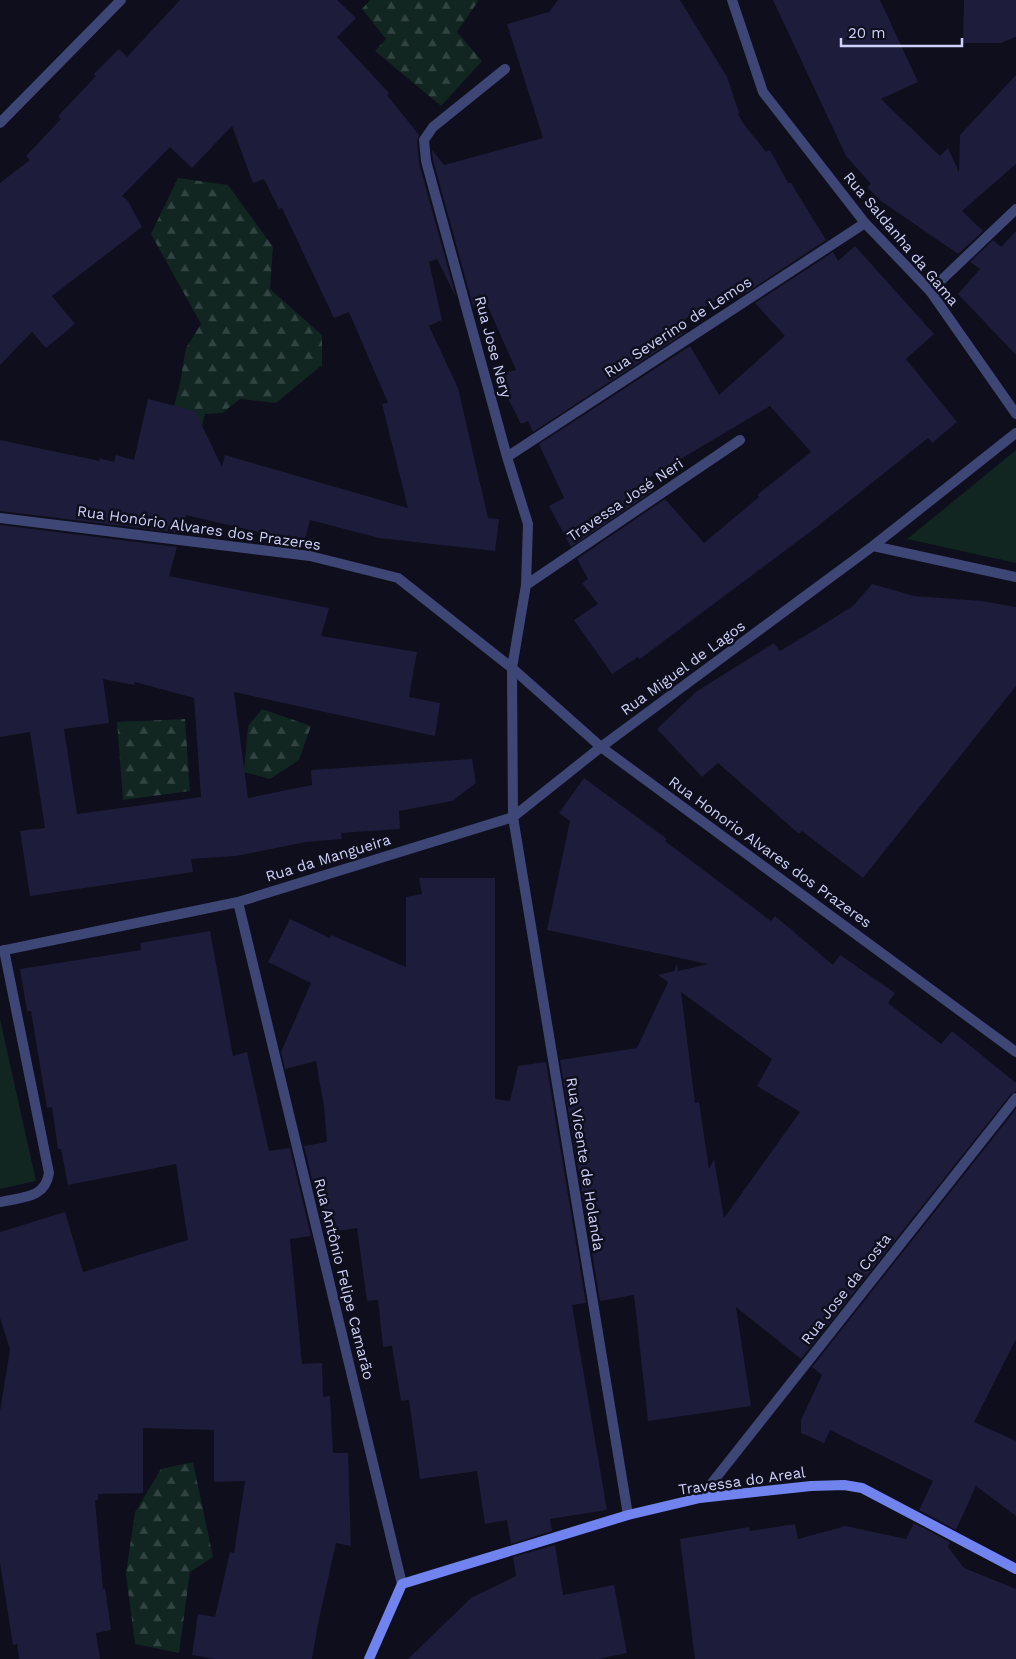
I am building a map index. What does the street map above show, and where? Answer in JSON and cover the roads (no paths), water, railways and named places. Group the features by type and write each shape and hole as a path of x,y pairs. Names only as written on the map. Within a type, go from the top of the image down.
{"main road":[{"name":"Travessa do Areal","path":"402,1584 628,1515 700,1498 844,1484 862,1488 1016,1569"},
{"path":"369,1659 402,1584"}],"street":[{"path":"0,124 121,0"},
{"name":"Rua Saldanha da Gama","path":"732,0 764,92 865,224 930,292 1016,414"},
{"name":"Rua Jose Nery","path":"505,69 433,128 424,140 426,161 507,456 528,524 526,585 512,668"},
{"path":"930,292 1016,208"},
{"name":"Rua Severino de Lemos","path":"507,456 865,224"},
{"name":"Rua Miguel de Lagos","path":"513,817 601,747 873,546 1016,433"},
{"name":"Travessa José Neri","path":"526,585 740,440"},
{"name":"Rua Honório Alvares dos Prazeres","path":"0,518 310,556 398,578 512,668"},
{"path":"873,546 1016,577"},
{"path":"512,668 513,817"},
{"name":"Rua Honorio Alvares dos Prazeres","path":"512,668 601,747 1016,1052"},
{"name":"Rua da Mangueira","path":"0,1202 38,1194 48,1182 49,1173 2,951 238,902 513,817"},
{"name":"Rua Vicente de Holanda","path":"513,817 628,1515"},
{"name":"Rua Antônio Felipe Camarão","path":"238,902 402,1584"},
{"name":"Rua Jose da Costa","path":"700,1498 1016,1098"}]}
